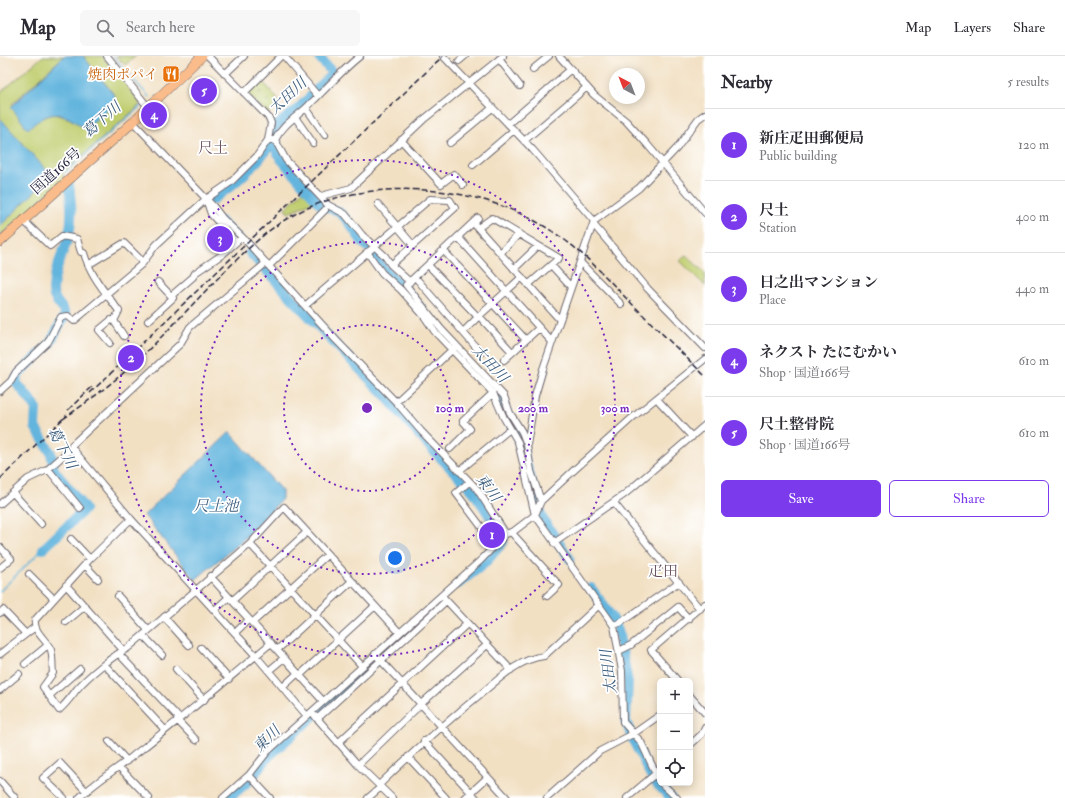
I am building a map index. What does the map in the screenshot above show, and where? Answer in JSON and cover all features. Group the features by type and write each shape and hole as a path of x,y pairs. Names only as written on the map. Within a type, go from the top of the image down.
{"highway":[{"name":"国道166号","path":"0,242 133,122 202,56"}],"street":[{"path":"107,56 148,107"},
{"path":"0,391 11,381 16,372 48,342 61,317 68,316 74,321 106,294 143,262 156,245 206,199 231,182 256,156 268,140 271,123 269,118 225,74 202,56"},
{"path":"225,74 244,56"},
{"path":"244,94 283,56 318,96"},
{"path":"275,140 280,130 306,108 344,69 360,56"},
{"path":"443,56 491,109 524,141 648,289 705,348"},
{"path":"459,61 465,56"},
{"path":"533,69 549,56"},
{"path":"559,56 594,95 626,121 705,213"},
{"path":"321,196 351,188 423,120 469,85 501,58 520,86"},
{"path":"508,124 571,69"},
{"path":"524,141 587,87"},
{"path":"306,108 325,135"},
{"path":"450,143 491,109"},
{"path":"527,445 536,396 552,342 593,223 639,188 677,148 698,119 705,114"},
{"path":"295,117 312,143"},
{"path":"133,122 477,489 508,533 559,585 547,596"},
{"path":"473,165 514,130"},
{"path":"268,140 275,140"},
{"path":"275,140 286,160 328,204 345,214 373,247 378,248 391,266 410,282"},
{"path":"401,140 441,184 454,174 463,185"},
{"path":"206,199 211,214 236,242"},
{"path":"306,305 396,226 430,199 450,200 455,208 391,266"},
{"path":"378,204 413,245"},
{"path":"0,504 28,479 48,469 72,448 72,445 180,344 190,327 266,265 326,210"},
{"path":"478,228 492,218 559,258 528,285"},
{"path":"23,220 50,246 62,236 76,239 80,244 81,252 84,253 88,265 106,294 119,311 114,321"},
{"path":"560,320 478,228 476,221 406,285 454,348 493,393 521,451 535,515 613,625 619,651 624,688 623,722 640,742 657,772 627,798"},
{"path":"500,253 519,234"},
{"path":"148,321 172,298 171,296 193,277 195,273 210,264 242,237"},
{"path":"458,237 552,342"},
{"path":"88,265 124,243 143,262"},
{"path":"514,269 538,246"},
{"path":"444,251 526,340"},
{"path":"367,252 382,272 401,290 424,316 435,332 500,390 527,445 531,471 541,502"},
{"path":"580,262 621,304"},
{"path":"428,265 512,352"},
{"path":"551,266 571,287"},
{"path":"416,277 481,353"},
{"path":"463,332 522,277"},
{"path":"158,282 171,296"},
{"path":"110,343 99,330 111,320 114,321"},
{"path":"114,321 124,336"},
{"path":"504,360 539,328"},
{"path":"396,402 454,348"},
{"path":"223,798 251,777 268,751 313,716 379,657 443,598 498,542 508,533 535,515 541,502 617,432 705,360"},
{"path":"450,449 470,430 463,421 493,393"},
{"path":"657,399 692,437"},
{"path":"554,543 614,503 705,425"},
{"path":"460,471 510,429"},
{"path":"72,448 131,519 195,590 358,765 392,798"},
{"path":"48,469 80,508"},
{"path":"470,482 456,493 498,542"},
{"path":"13,493 41,524"},
{"path":"614,503 679,582 703,608 652,650 675,678"},
{"path":"131,519 84,565 36,617 35,627 48,645 52,654 53,672 43,687 59,710 72,698 78,688 116,654 121,652 143,635 210,576 250,544 284,507 399,632"},
{"path":"217,608 231,599 307,532"},
{"path":"71,539 90,559"},
{"path":"250,544 362,666"},
{"path":"0,547 11,559 0,568"},
{"path":"238,630 291,588 327,555"},
{"path":"84,565 98,579"},
{"path":"28,574 53,598"},
{"path":"210,576 323,701"},
{"path":"277,650 352,581"},
{"path":"613,625 620,622 679,582"},
{"path":"66,585 196,740"},
{"path":"118,596 148,630"},
{"path":"443,598 511,670"},
{"path":"313,716 323,701 362,666 379,657 399,632 443,598"},
{"path":"368,798 440,726 511,670 532,657 544,656 598,605"},
{"path":"66,622 85,606"},
{"path":"286,684 338,641 375,606"},
{"path":"619,651 631,645 678,607 689,619"},
{"path":"0,613 3,610 26,634"},
{"path":"164,617 189,645"},
{"path":"338,743 468,624"},
{"path":"0,654 35,627"},
{"path":"143,635 162,655"},
{"path":"79,798 105,775 127,761 178,719 204,700 271,643"},
{"path":"25,664 48,645"},
{"path":"358,765 422,704 487,646"},
{"path":"200,648 229,679"},
{"path":"379,657 440,726 507,798"},
{"path":"272,668 284,658"},
{"path":"105,664 165,730"},
{"path":"49,696 80,669"},
{"path":"176,669 204,700"},
{"path":"0,690 19,674"},
{"path":"693,699 705,713"},
{"path":"547,798 600,751 633,734 657,717"},
{"path":"693,743 704,733"},
{"path":"108,741 127,761"},
{"path":"424,741 476,798"},
{"path":"408,757 446,798"},
{"path":"64,798 43,778 60,763 86,792"},
{"path":"119,767 149,798"},
{"path":"251,777 270,798"},
{"path":"465,798 488,777"},
{"path":"0,781 15,798"},
{"path":"663,786 677,798"}],"green space":[{"path":"43,56 64,56 12,104 42,117 54,114 71,119 85,129 115,96 83,56 102,56 139,101 140,105 63,173 64,178 0,236 0,226 47,180 0,118 0,93"},
{"path":"116,56 136,56 125,65"},
{"path":"261,79 280,102 268,114 247,93"},
{"path":"306,188 314,201 288,213 285,208"},
{"path":"686,255 705,273 705,286 680,261"}],"water":[{"path":"64,56 83,56 115,96 115,103 85,129 69,118 56,114 50,115 36,122 28,129 11,107"},
{"path":"0,118 48,172 47,180 0,226"},
{"name":"尺土池","path":"230,432 282,491 282,499 245,538 195,580 144,515"}],"waterway":[{"name":"葛下川","path":"113,56 149,97"},
{"name":"太田川","path":"318,56 331,71 331,75 298,109 276,126 272,134 272,142 281,159 322,206 338,211 347,220 363,243 374,252 380,265 404,288 422,310"},
{"name":"葛下川","path":"64,173 141,106"},
{"name":"東川","path":"212,200 245,174 272,142"},
{"name":"葛下川","path":"43,549 85,509 54,470 51,453 35,427 36,407 15,381 19,374 49,345 65,315 63,309 53,295 53,284 67,241 71,222 69,185"},
{"name":"東川","path":"220,221 237,238"},
{"name":"東川","path":"250,253 384,394 426,443 473,491 501,533 503,542 485,563 458,584"},
{"name":"太田川","path":"490,385 498,393 504,409 518,435 542,518 570,559"},
{"name":"葛下川","path":"0,591 43,549"},
{"name":"太田川","path":"591,588 613,619 618,630 628,683 626,721 632,738 650,774 656,783 671,798"},
{"name":"東川","path":"229,798 249,781 269,756 408,630"}],"railway":[{"path":"90,393 443,56"},
{"path":"63,419 103,390 132,365 157,342 248,249 279,224 293,215 322,202 353,194 386,190 410,189 456,194 501,205 542,225 562,238 588,259 705,376"},
{"path":"68,410 92,387"},
{"path":"0,479 67,415"}],"place":[{"name":"焼肉ポパイ","path":"171,74"},
{"name":"尺土整骨院","path":"204,91"},
{"name":"ネクスト たにむかい","path":"154,115"},
{"name":"日之出マンション","path":"220,239"},
{"name":"尺土","path":"131,358"},
{"name":"新庄疋田郵便局","path":"492,535"}],"district":[{"name":"尺土","path":"213,148"},
{"name":"疋田","path":"663,571"}]}
